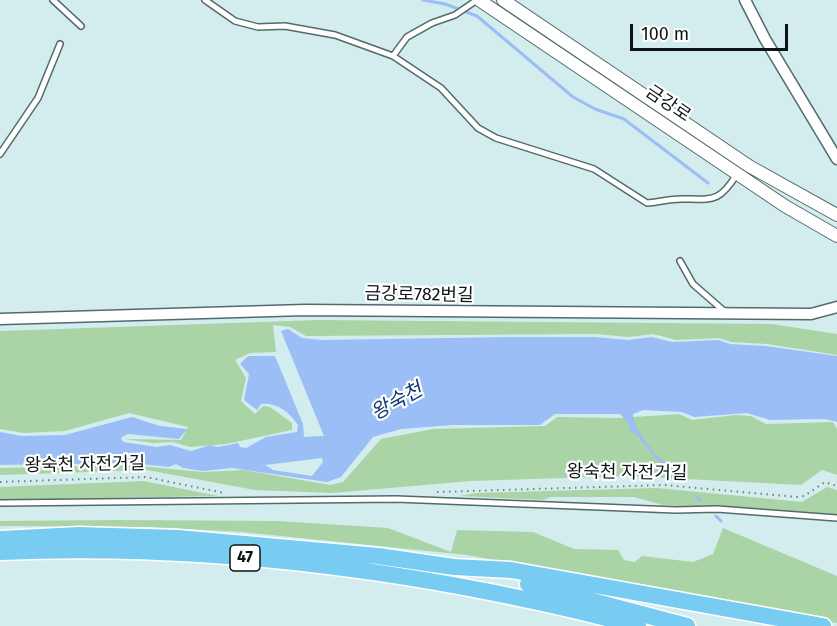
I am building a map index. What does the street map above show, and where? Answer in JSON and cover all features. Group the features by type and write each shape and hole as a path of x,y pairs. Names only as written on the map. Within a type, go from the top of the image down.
{"highway":[{"name":"47","path":"0,539 79,535 178,538 378,556 454,567 687,626"},
{"name":"47","path":"0,552 86,549 197,554 339,566 488,592 638,626"},
{"path":"454,567 511,570 823,626"},
{"path":"488,592 592,626"},
{"path":"786,619 807,626"}],"street":[{"path":"496,11 504,0"},
{"name":"금강로","path":"504,0 749,165 837,215"},
{"path":"745,0 765,39 837,159"},
{"name":"금강로","path":"475,2 496,11 785,206 837,236"},
{"name":"금강로782번길","path":"0,320 305,310 811,314 837,307"}],"lane":[{"path":"53,0 81,26"},
{"path":"205,0 235,21 258,27 285,26 334,35 393,56 441,88 478,128 496,138 594,169 647,203 678,199 713,201 726,191 737,173"},
{"path":"393,56 406,37 432,23 455,15 475,2"},
{"path":"0,154 38,98 60,44"},
{"path":"680,261 693,284 726,312"},
{"path":"0,503 385,499 676,510 717,508 837,518"}],"path":[{"name":"왕숙천 자전거길","path":"0,482 146,477 232,494"},
{"name":"왕숙천 자전거길","path":"431,493 664,485 797,497 804,496 825,482 837,486"}],"green space":[{"path":"318,320 772,324 837,334 837,355 767,344 731,342 719,338 676,340 653,334 629,337 596,334 306,336 290,327 273,325 276,352 250,353 235,360 246,378 241,401 255,414 263,406 270,407 292,423 292,430 226,444 190,447 173,442 154,443 124,439 181,440 188,427 129,413 65,431 24,433 0,429 0,331"},
{"path":"679,414 692,420 736,415 751,416 766,424 833,422 837,429 837,475 822,470 801,485 628,476 471,481 332,493 255,490 147,470 0,475 0,468 129,465 203,472 244,470 330,485 343,482 381,439 433,429 545,426 557,417 618,418"},
{"path":"144,481 218,496 0,500 0,487"},
{"path":"827,487 837,490 837,515 663,505 634,497 550,497 543,500 459,496 476,493 657,488 802,502"},
{"path":"0,521 278,521 388,528 451,552 457,530 533,532 574,549 618,550 624,560 635,562 642,556 693,562 713,554 723,528 837,576 837,623 467,555 242,532 150,527 0,526"}],"water":[{"name":"왕숙천","path":"288,329 302,338 322,340 595,337 628,340 652,337 672,342 718,340 730,344 766,346 837,356 837,422 825,419 770,420 747,413 694,417 682,412 643,410 633,414 640,433 653,450 659,463 637,435 630,431 629,424 620,414 555,414 540,425 453,425 401,429 373,437 341,477 327,482 232,468 203,471 183,468 176,464 169,467 129,463 0,465 0,432 22,436 65,435 132,417 160,426 187,429 179,439 128,434 121,438 123,442 157,447 170,445 191,451 210,445 218,447 238,443 240,447 246,448 266,437 297,432 298,425 282,409 261,404 257,410 244,400 249,374 240,364 248,356 275,356 303,424 304,437 324,436 281,331","holes":["322,458 323,462 312,476 273,470 265,465"]}],"waterway":[{"path":"423,0 445,4 477,16 573,97 595,109 624,119 708,183"},
{"path":"656,457 673,470"},
{"path":"697,497 701,501"},
{"path":"716,516 721,521"}]}
